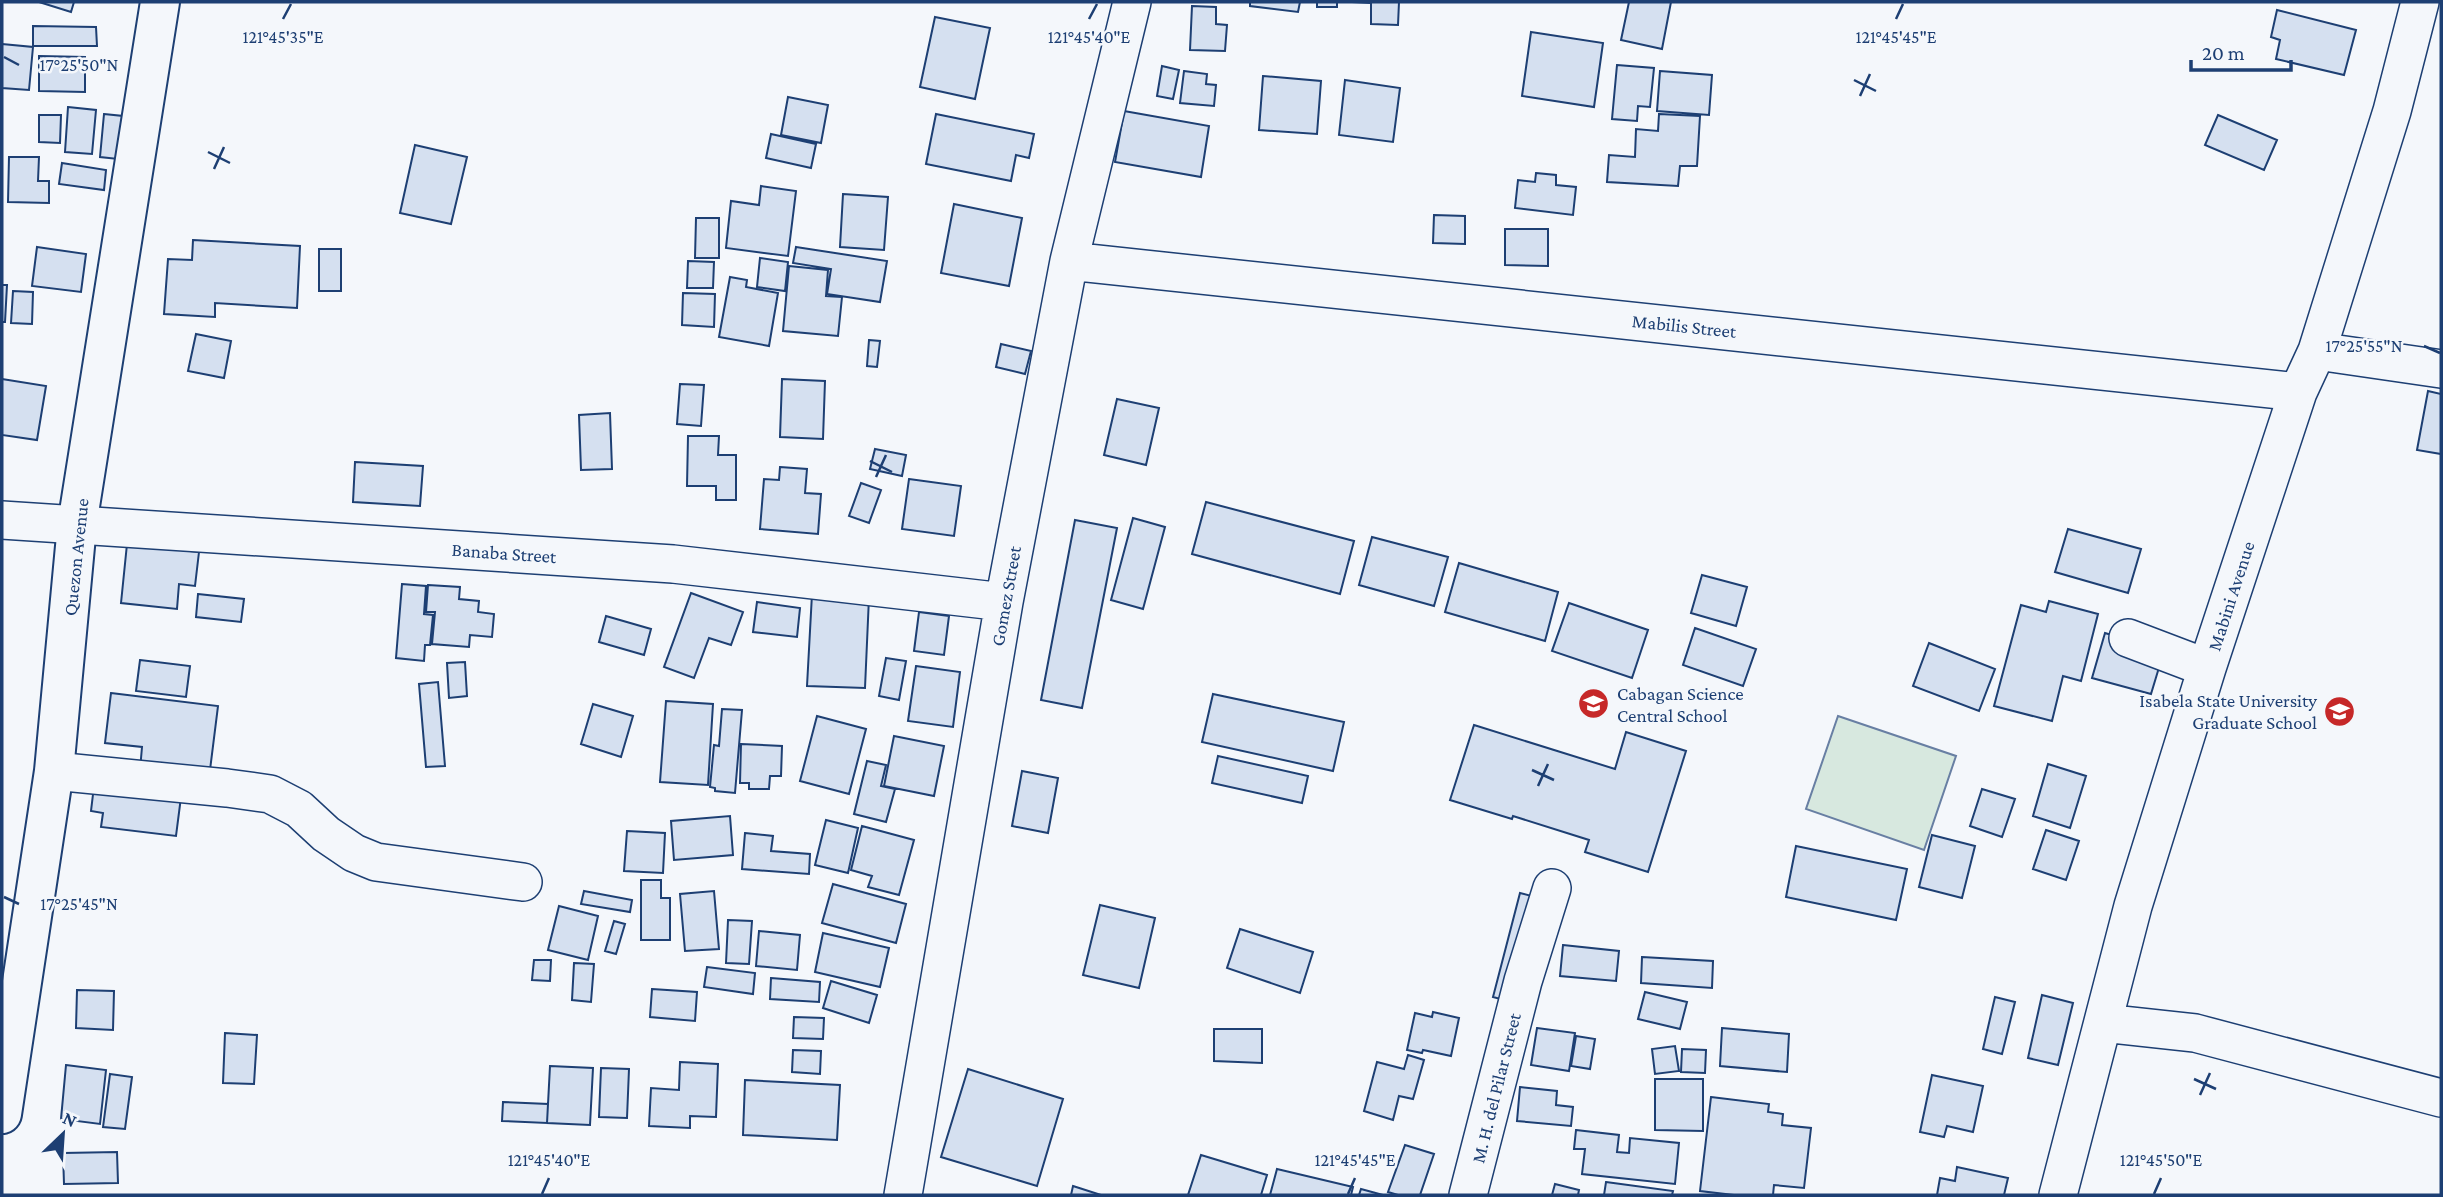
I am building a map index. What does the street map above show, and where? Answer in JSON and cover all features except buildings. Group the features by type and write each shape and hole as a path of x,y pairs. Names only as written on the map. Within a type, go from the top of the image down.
{"main road":[{"name":"Quezon Avenue","path":"2,1114 54,771 78,526 160,2"}],"street":[{"name":"Gomez Street","path":"903,1195 1004,601 1069,261 1132,2"},
{"name":"Mabini Avenue","path":"2059,1195 2133,906 2207,668 2298,392 2317,351 2392,111 2420,2"},
{"name":"Mabilis Street","path":"1069,261 2298,392"},
{"path":"2317,351 2441,369"},
{"name":"Banaba Street","path":"2,520 673,564 1004,601"},
{"path":"2128,638 2207,668"},
{"path":"54,771 270,794 299,809 326,834 354,853 376,862 523,882"},
{"name":"M. H. del Pilar Street","path":"1468,1195 1523,981 1552,888"},
{"path":"2103,1023 2195,1033 2441,1098"}],"shaded area":[{"path":"1838,716 1956,756 1924,850 1806,809"}],"place":[{"name":"Cabagan Science Central School","path":"1594,704"},
{"name":"Isabela State University Graduate School","path":"2340,711"}]}
